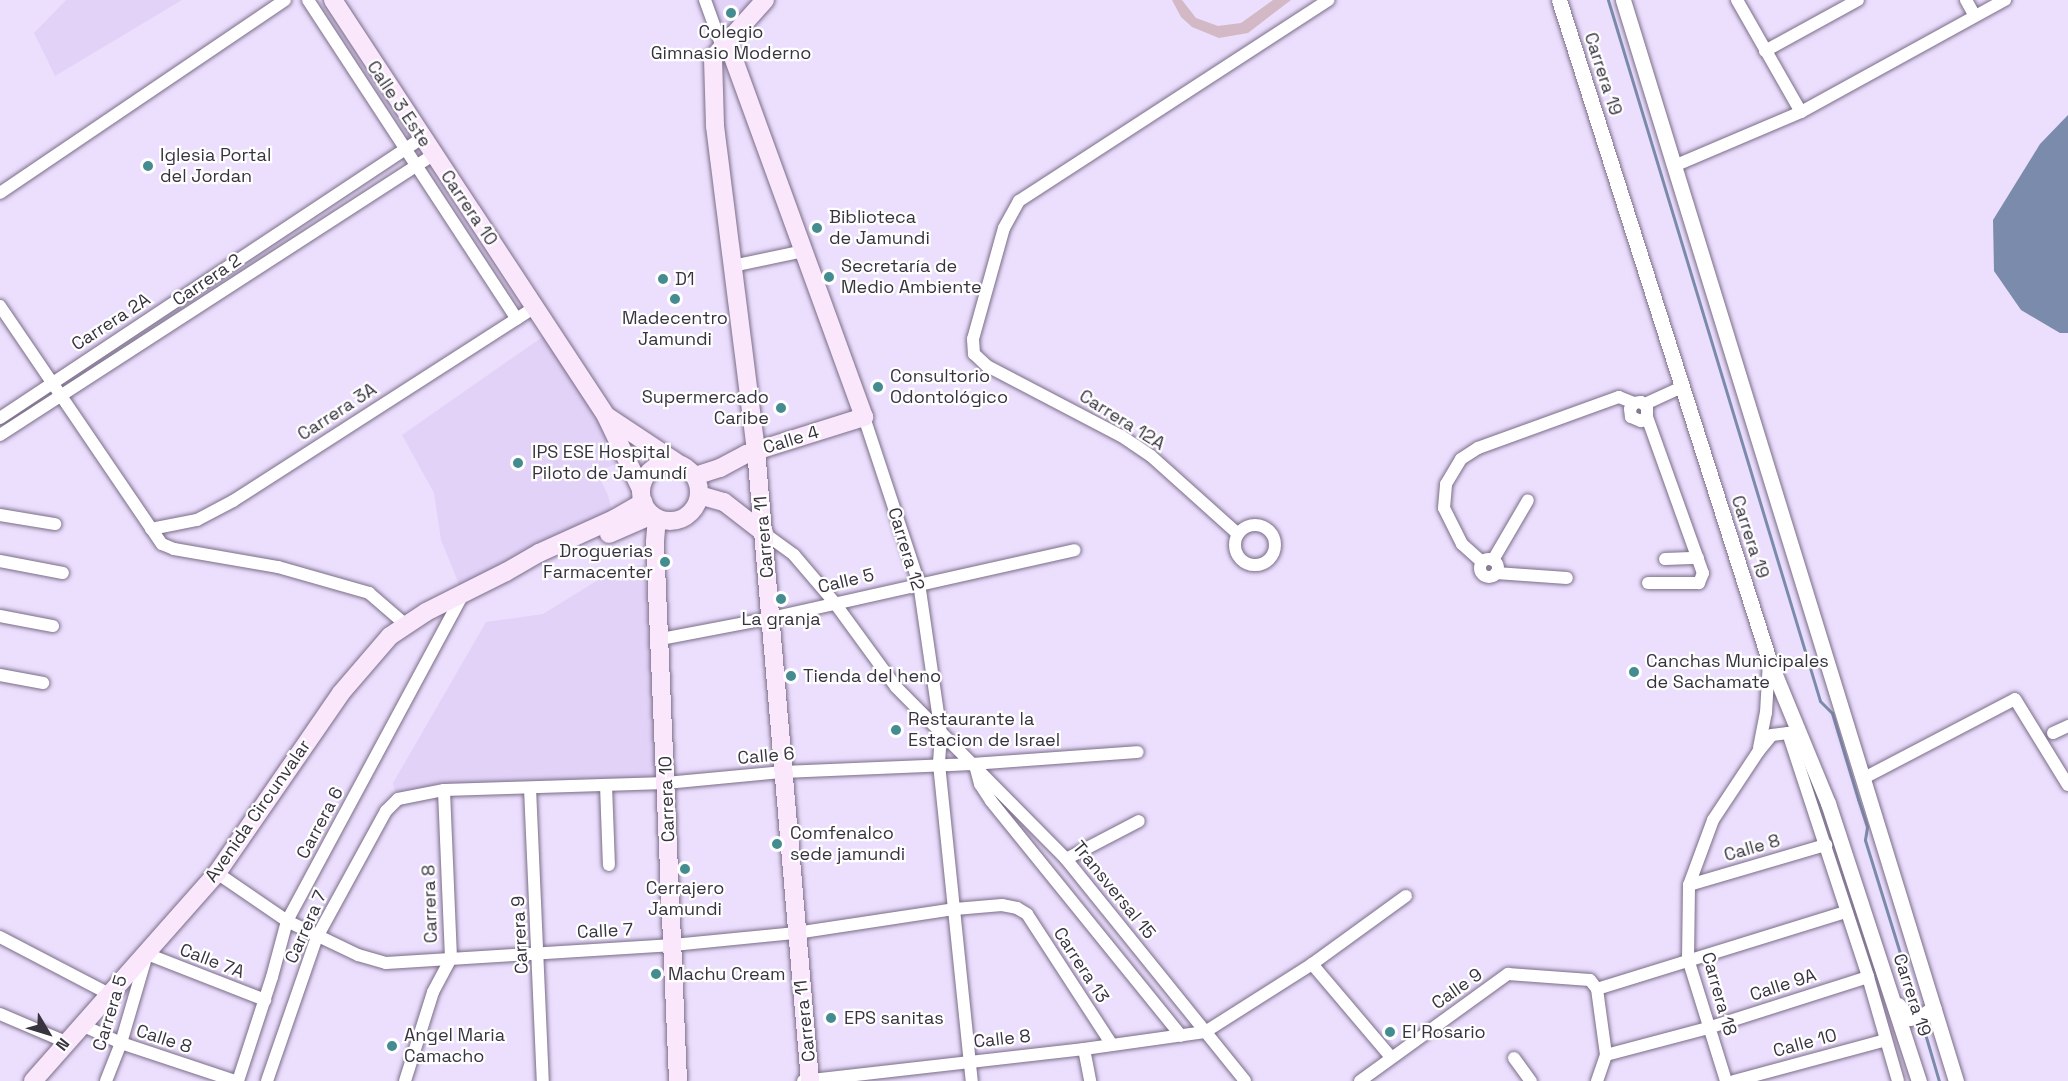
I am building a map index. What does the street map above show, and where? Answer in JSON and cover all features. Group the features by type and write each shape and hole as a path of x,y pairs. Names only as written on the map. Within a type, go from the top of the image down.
{"main road":[{"name":"Carrera 10","path":"333,0 414,143 535,307 606,416 648,506 655,543 661,639 678,1081"},
{"path":"722,47 765,0"},
{"name":"Carrera 12","path":"722,47 732,54 864,417"},
{"name":"Carrera 11","path":"722,47 713,58 715,126 756,450 764,533 807,1081"},
{"name":"Carrera 10","path":"606,416 679,464"},
{"name":"Calle 4","path":"697,485 720,468 756,450 864,417"},
{"path":"697,485 697,504 684,517 666,521 648,506 650,471 659,465 679,464 697,485 724,502 764,533"},
{"name":"Avenida Circunvalar","path":"33,1081 217,873 341,693 371,655 406,625 539,553 593,535 648,506"}],"street":[{"path":"0,193 285,0"},
{"name":"Calle 3 Este","path":"308,0 414,143"},
{"path":"705,0 722,47"},
{"name":"Carrera 12A","path":"1238,534 1151,456 1128,441 987,366 974,354 973,339 1005,228 1019,201 1329,0"},
{"name":"Carrera 19","path":"1559,0 1795,736 1898,1081"},
{"name":"Carrera 19","path":"1623,0 1864,778 1931,1010 1956,1081"},
{"path":"1737,0 1801,112"},
{"path":"1765,51 1858,0"},
{"path":"1966,0 1975,16"},
{"path":"1674,166 1801,112 2006,0"},
{"name":"Carrera 2A","path":"0,418 52,381 353,186 414,143"},
{"name":"Calle 3 Este","path":"426,160 517,319"},
{"name":"Carrera 2","path":"0,435 426,160"},
{"path":"733,266 804,251"},
{"path":"0,306 162,544 174,549 278,567 369,593 406,625"},
{"name":"Carrera 3A","path":"151,529 197,520 233,501 535,307"},
{"path":"1647,417 1641,421 1631,417 1630,409 1639,403 1682,387"},
{"path":"1567,578 1490,565 1462,544 1444,508 1446,484 1461,459 1478,448 1619,397 1639,403 1648,410 1647,417 1703,573 1699,583 1648,583"},
{"name":"Carrera 12","path":"864,417 919,583 940,734 939,764 972,1081"},
{"path":"1490,565 1528,500"},
{"path":"0,514 55,524"},
{"path":"764,533 794,555 834,602 896,687 940,734"},
{"name":"Calle 5","path":"661,639 771,618 834,602 1074,550"},
{"path":"1665,559 1698,558"},
{"path":"0,561 63,573"},
{"name":"Carrera 6","path":"237,1081 265,1000 288,921 463,594"},
{"path":"0,616 53,626"},
{"name":"Carrera 18","path":"1758,752 1767,713 1769,660"},
{"path":"0,675 43,683"},
{"path":"1864,778 2015,699 2068,785"},
{"path":"2053,734 2068,726"},
{"name":"Transversal 15","path":"940,734 1066,859 1245,1081"},
{"name":"Carrera 18","path":"1726,1081 1688,959 1689,885 1713,820 1758,752 1772,735 1795,736"},
{"name":"Carrera 19","path":"1795,736 1828,803 1918,1081"},
{"name":"Calle 6","path":"398,799 444,790 666,783 783,772 939,764 974,766 1138,752"},
{"path":"974,766 980,784 991,801 1180,1036"},
{"path":"606,785 609,865"},
{"name":"Carrera 9","path":"530,788 543,1081"},
{"name":"Carrera 8","path":"405,1081 433,992 451,958 444,790"},
{"name":"Carrera 7","path":"267,1081 317,937 386,811 398,799"},
{"path":"1066,859 1139,821"},
{"name":"Calle 8","path":"1689,885 1826,845"},
{"name":"Calle 7","path":"217,873 288,921 317,937 358,955 386,963 673,945 796,933 955,909 1002,905 1017,908"},
{"path":"1205,1032 1311,964 1406,896"},
{"name":"Carrera 13","path":"1017,908 1027,914 1112,1045"},
{"name":"Calle 9","path":"1360,1081 1508,974 1594,985 1846,912"},
{"path":"0,937 111,995"},
{"name":"Calle 7A","path":"147,954 265,1000"},
{"name":"Carrera 5","path":"106,1081 122,1043 147,954"},
{"path":"1311,964 1391,1057"},
{"name":"Calle 9A","path":"1606,1055 1708,1028 1868,977"},
{"path":"1594,985 1606,1055 1597,1081"},
{"path":"1891,992 1909,1018 1931,1010"},
{"path":"0,1014 68,1043"},
{"name":"Calle 8","path":"84,1026 122,1043 237,1081"},
{"name":"Calle 8","path":"807,1081 970,1060 1084,1049 1205,1032"},
{"name":"Calle 10","path":"1734,1081 1886,1040"},
{"path":"1084,1049 1090,1081"},
{"path":"1514,1059 1532,1081"}],"shaded area":[{"path":"66,0 182,0 55,76 34,33"},
{"name":"Colegio Gimnasio Moderno","path":"705,0 765,0 722,47"},
{"path":"1172,0 1182,0 1196,18 1218,26 1241,23 1273,0 1291,0 1248,33 1219,38 1192,27 1181,17"},
{"name":"IPS ESE Hospital Piloto de Jamundí","path":"551,331 627,460 600,470 601,481 608,495 614,519 463,594 441,540 434,493 402,435"},
{"path":"645,565 656,780 396,794 393,783 486,622 543,614 619,567"}],"water":[{"path":"2068,115 2068,333 2060,333 2021,310 1994,271 1993,220 2040,144"}],"waterway":[{"path":"1608,0 1820,701 1832,713 1867,827 1865,840 1918,1011"},
{"path":"1921,1020 1939,1081"}],"place":[{"name":"Colegio Gimnasio Moderno","path":"731,13"},
{"name":"Iglesia Portal del Jordan","path":"148,166"},
{"name":"Biblioteca de Jamundi","path":"817,228"},
{"name":"Secretaría de Medio Ambiente","path":"829,277"},
{"name":"D1","path":"663,279"},
{"name":"Madecentro Jamundi","path":"675,299"},
{"name":"Consultorio Odontológico","path":"878,387"},
{"name":"Supermercado Caribe","path":"781,408"},
{"name":"IPS ESE Hospital Piloto de Jamundí","path":"518,463"},
{"name":"Droguerias Farmacenter","path":"665,562"},
{"name":"La granja","path":"781,599"},
{"name":"Canchas Municipales de Sachamate","path":"1634,672"},
{"name":"Tienda del heno","path":"791,676"},
{"name":"Restaurante la Estacion de Israel","path":"896,730"},
{"name":"Comfenalco sede jamundi","path":"777,844"},
{"name":"Cerrajero Jamundi","path":"685,869"},
{"name":"Machu Cream","path":"656,974"},
{"name":"EPS sanitas","path":"831,1018"},
{"name":"El Rosario","path":"1390,1032"},
{"name":"Angel Maria Camacho","path":"392,1046"}]}
